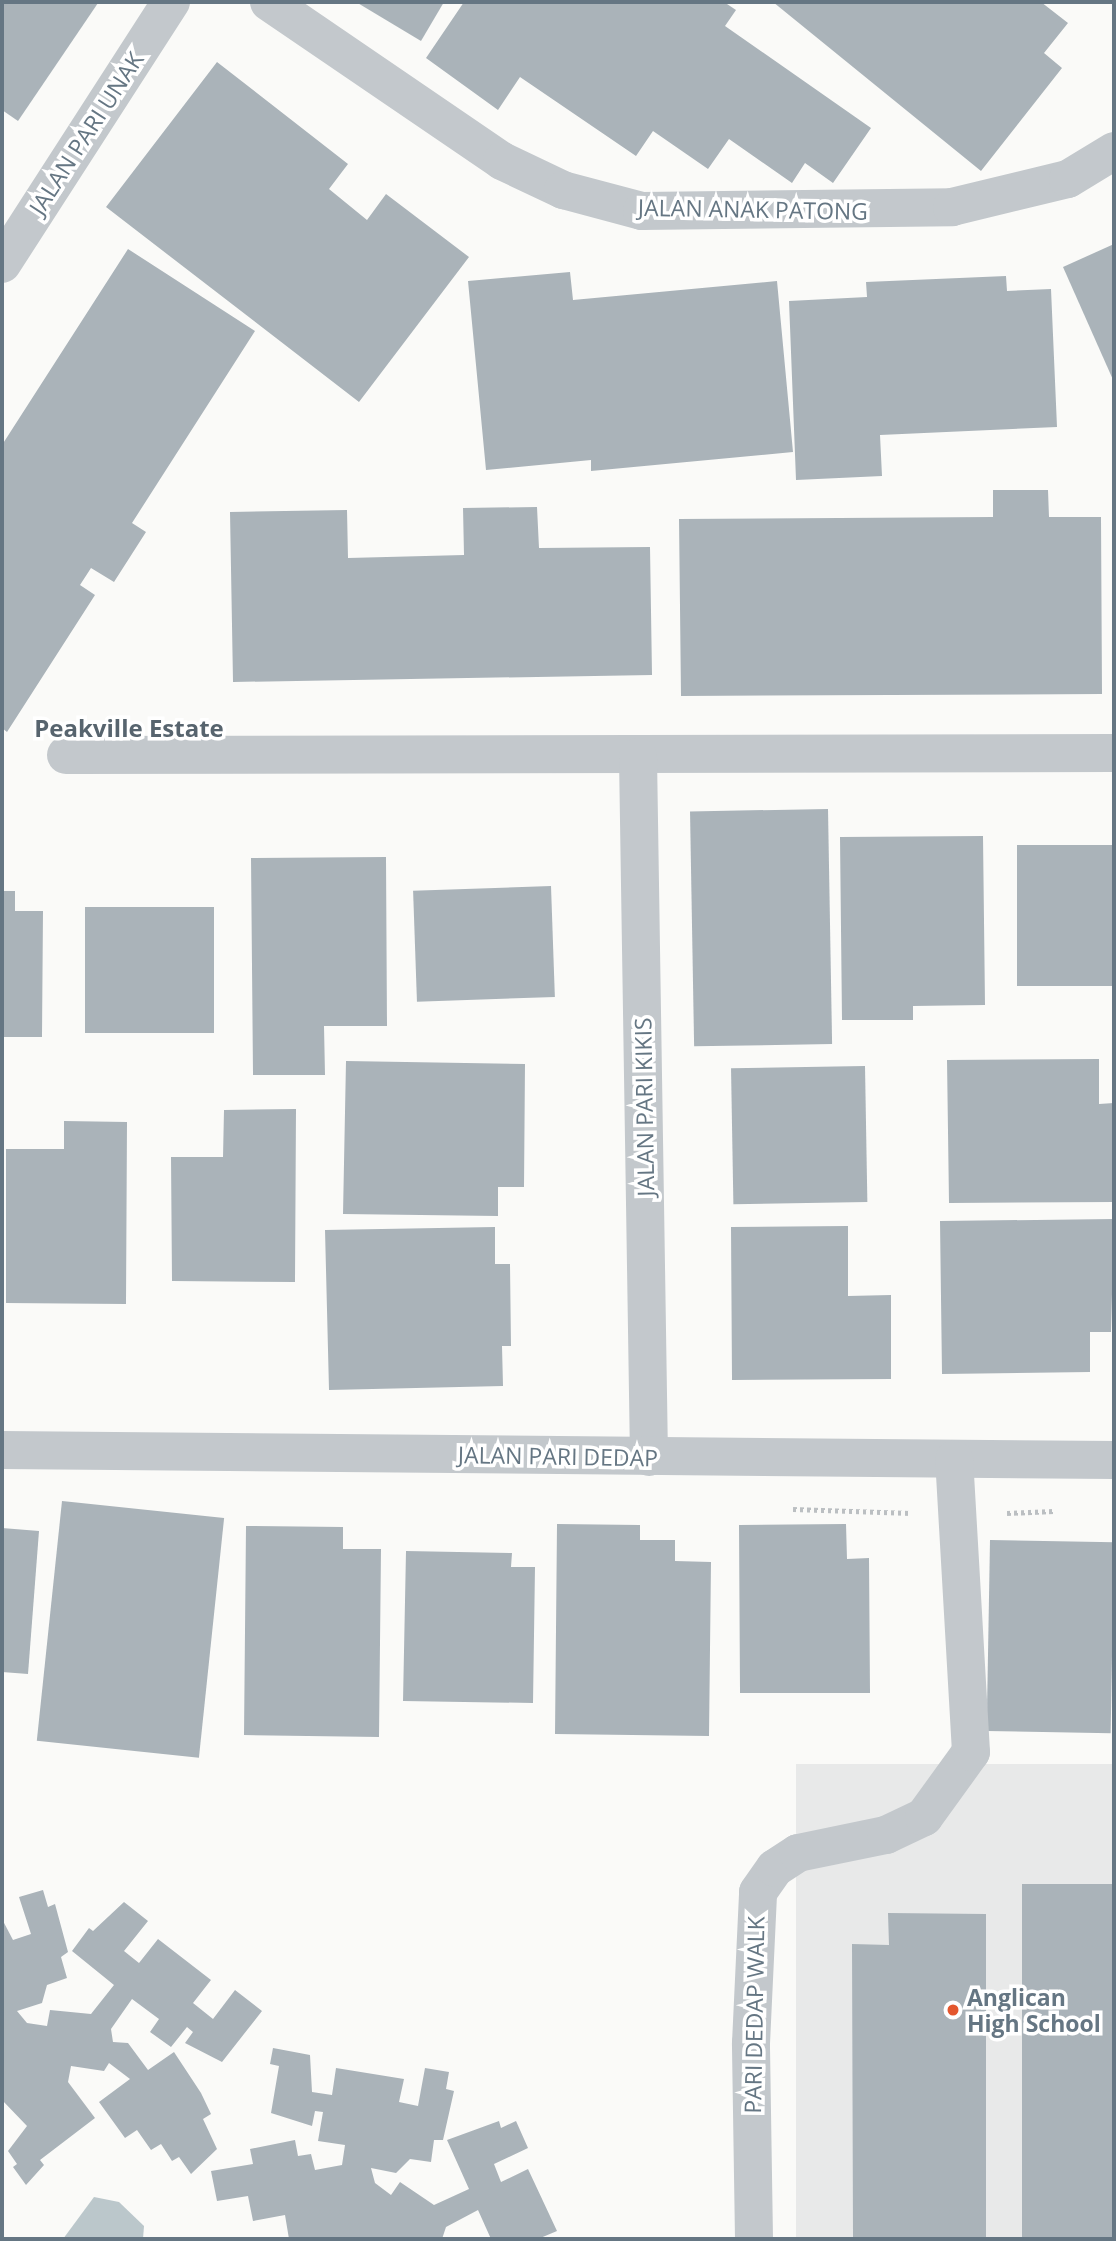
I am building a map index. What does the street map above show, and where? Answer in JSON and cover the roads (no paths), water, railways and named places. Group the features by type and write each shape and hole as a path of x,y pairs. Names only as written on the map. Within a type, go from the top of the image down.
{"street":[{"name":"JALAN PARI UNAK","path":"2,264 171,2"},
{"name":"JALAN ANAK PATONG","path":"270,2 502,161 563,190 642,211 952,207 1068,179 1114,151"},
{"path":"66,755 638,757 1114,753"},
{"name":"JALAN PARI KIKIS","path":"638,757 649,1457"},
{"name":"JALAN PARI DEDAP","path":"2,1450 1114,1460"},
{"name":"PARI DEDAP WALK","path":"754,2239 758,1892 775,1868 798,1853 886,1835 923,1817 971,1752 954,1459"}],"place":[{"name":"Anglican High School","path":"953,2010"}],"district":[{"name":"Peakville Estate","path":"129,728"}]}
